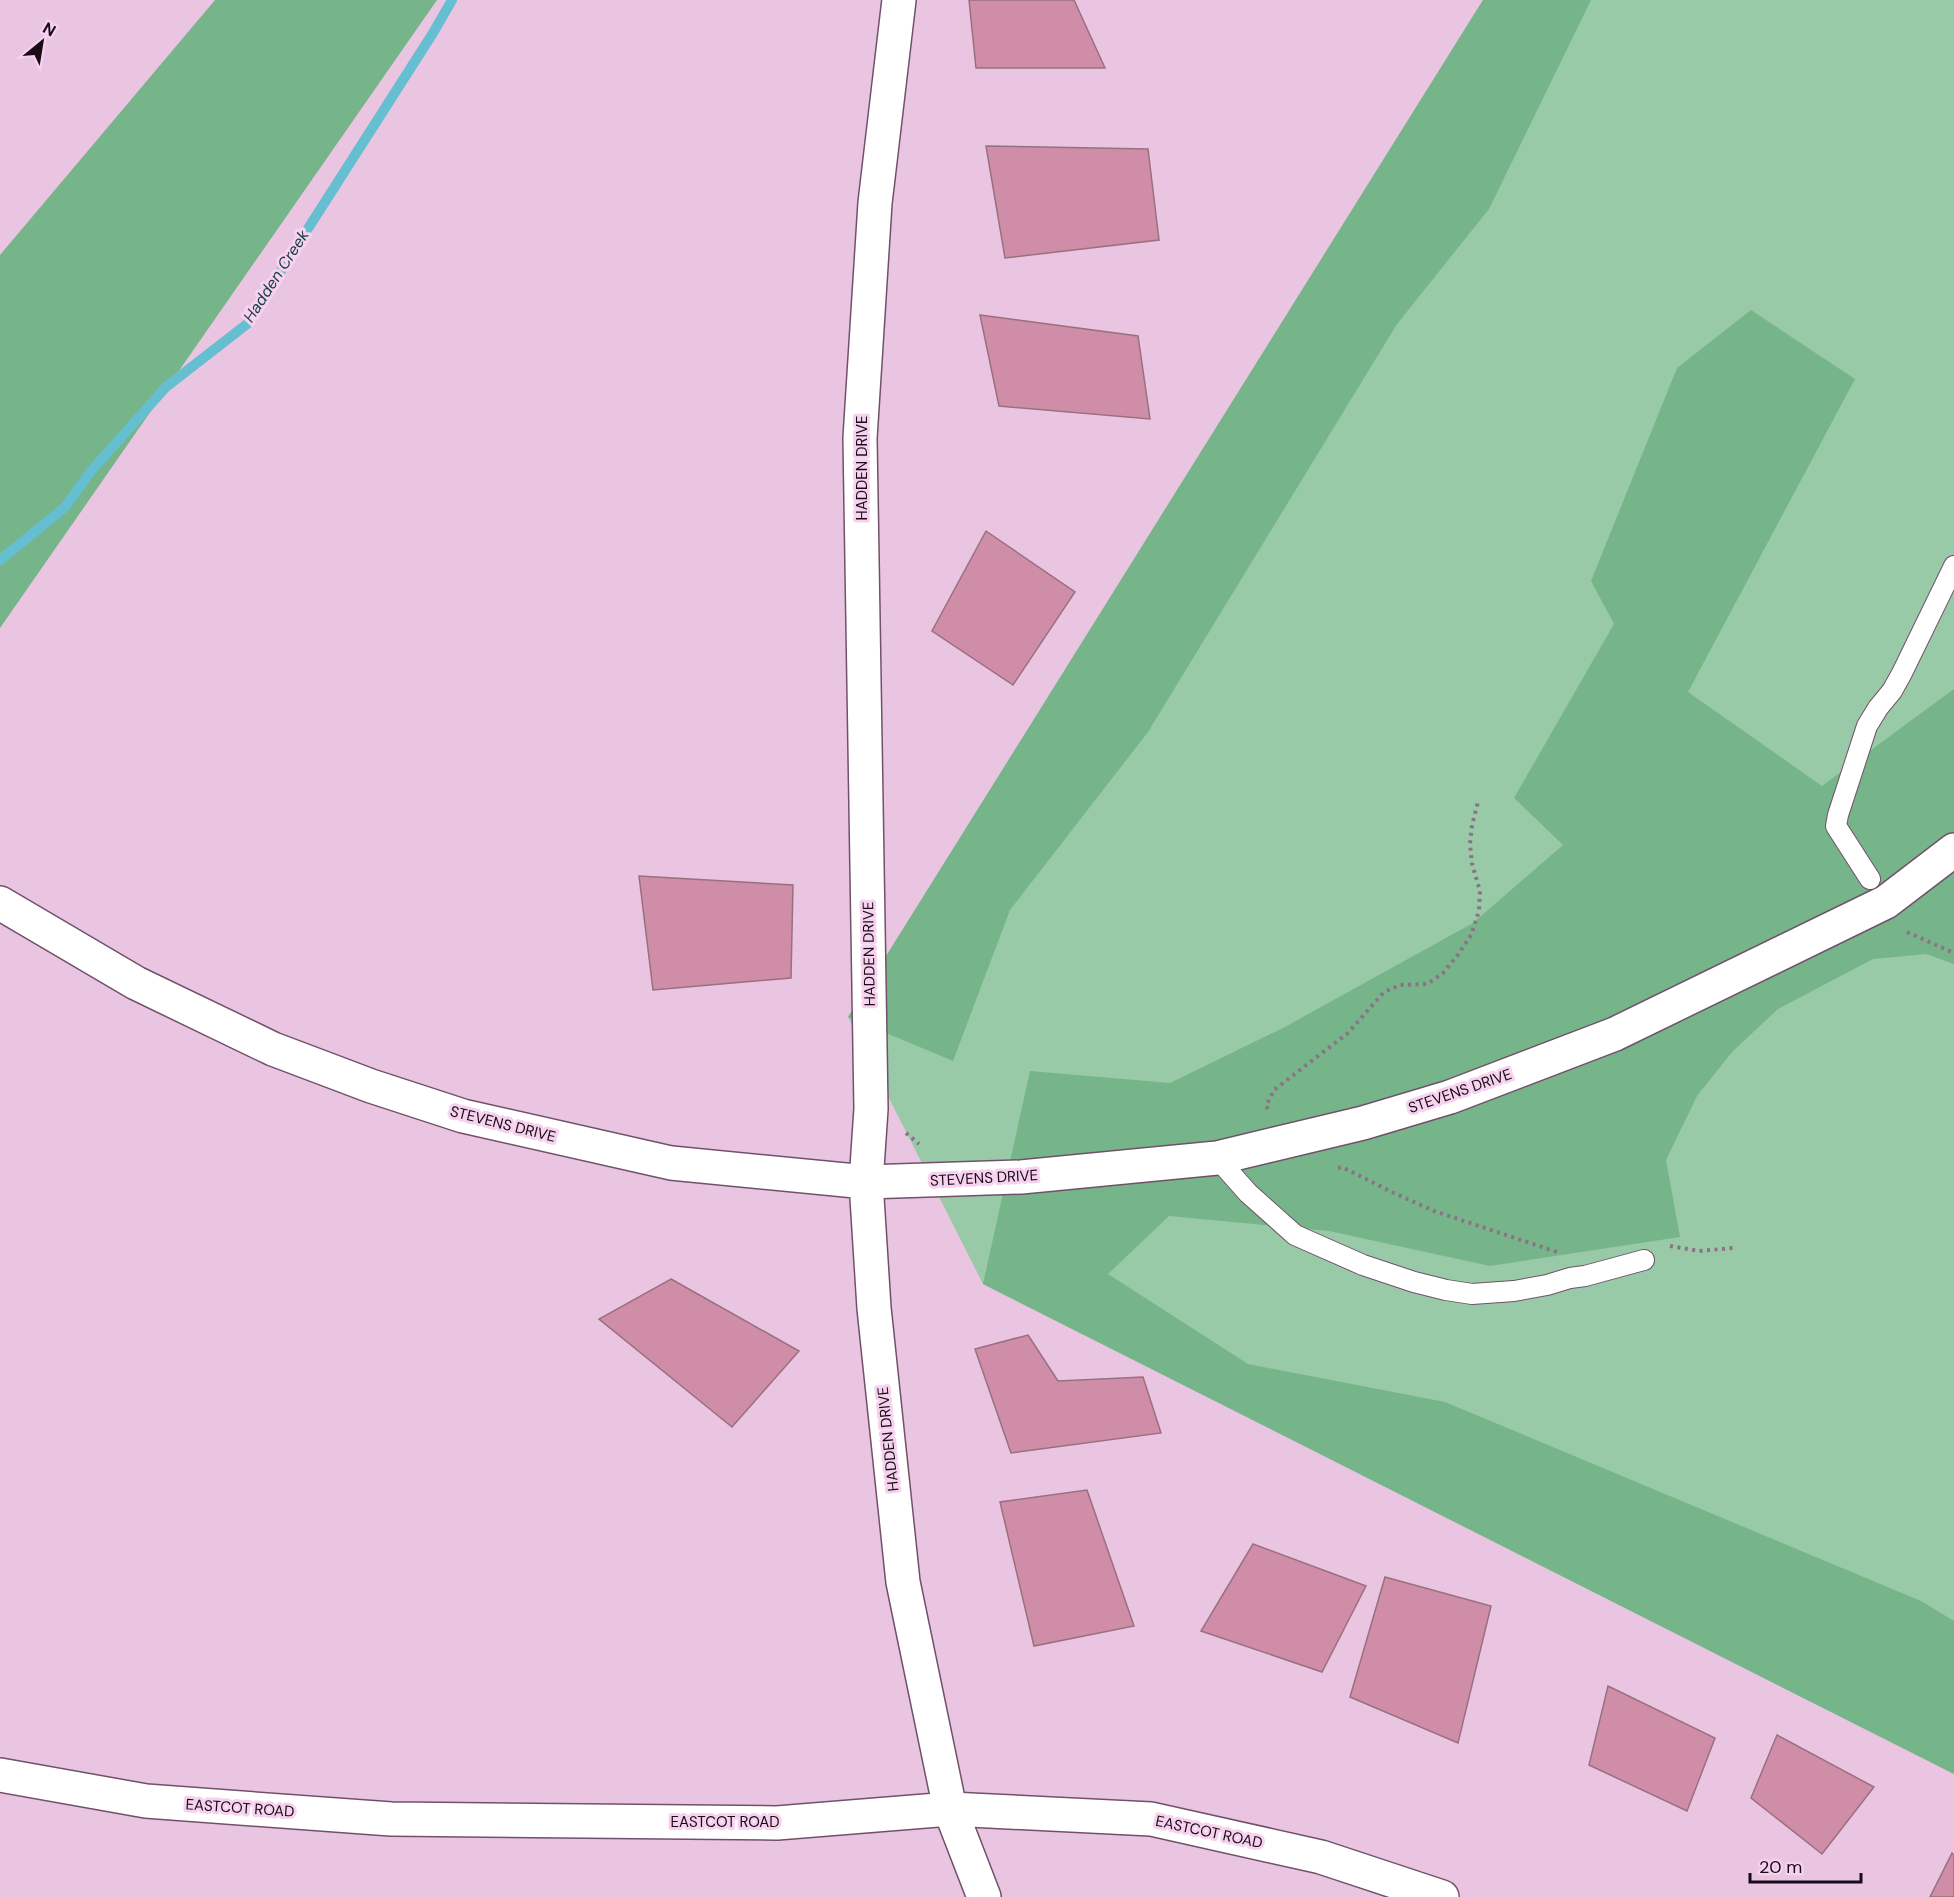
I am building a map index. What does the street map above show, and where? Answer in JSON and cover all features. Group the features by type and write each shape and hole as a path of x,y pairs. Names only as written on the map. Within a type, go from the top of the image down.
{"street":[{"name":"HADDEN DRIVE","path":"899,0 875,203 860,438 871,1109 866,1182 874,1308 903,1582 950,1809 984,1897"},
{"name":"STEVENS DRIVE","path":"0,903 136,983 273,1049 372,1086 463,1116 671,1163 866,1182 1021,1177 1217,1158 1363,1123 1450,1097 1615,1034 1886,902 1954,850"},
{"name":"EASTCOT ROAD","path":"0,1775 146,1801 391,1819 777,1823 950,1809 1151,1819 1321,1857 1442,1897"}],"lane":[{"path":"1870,879 1836,826 1838,815 1867,726 1902,673 1954,566"},
{"path":"1217,1158 1248,1193 1295,1235 1363,1265 1446,1290 1472,1294 1514,1291 1586,1276 1644,1260"}],"path":[{"path":"1269,1113 1266,1106 1274,1090 1348,1033 1384,992 1400,985 1427,984 1443,973 1471,935 1479,911 1480,891 1472,864 1470,844 1478,802"},
{"path":"1907,932 1954,953"},
{"path":"1334,1169 1342,1167 1434,1211 1567,1255"},
{"path":"1667,1245 1699,1251 1733,1248"}],"green space":[{"path":"215,0 437,0 0,628 0,255"},
{"path":"1483,0 1954,0 1954,1774 983,1284 848,1017"},
{"path":"1483,0 1591,0 1489,209 1397,324 1148,732 1010,910 953,1061 848,1017"},
{"path":"1751,310 1855,379 1688,692 1822,786 1954,689 1954,964 1926,954 1873,959 1778,1009 1732,1052 1697,1096 1666,1160 1680,1237 1490,1266 1329,1231 1169,1216 1108,1274 1248,1364 1445,1402 1921,1601 1954,1621 1954,1774 983,1284 1030,1071 1170,1083 1283,1028 1473,923 1563,845 1514,798 1614,624 1591,581 1677,368"}],"building":[{"path":"969,0 1074,0 1105,68 976,68"},
{"path":"986,146 1148,149 1159,240 1005,258"},
{"path":"980,315 1138,336 1150,419 999,406"},
{"path":"986,531 1075,592 1013,685 932,631"},
{"path":"639,876 793,885 791,978 653,990"},
{"path":"671,1279 799,1351 732,1427 599,1319"},
{"path":"1028,1335 1058,1381 1143,1377 1161,1433 1011,1453 975,1349"},
{"path":"1087,1490 1134,1626 1034,1646 1000,1502"},
{"path":"1253,1544 1366,1586 1322,1672 1201,1631"},
{"path":"1385,1577 1491,1606 1458,1743 1350,1697"},
{"path":"1608,1686 1715,1738 1687,1811 1589,1765"},
{"path":"1777,1735 1874,1787 1822,1854 1751,1798"},
{"path":"1952,1853 1954,1855 1954,1897 1930,1897"}],"waterway":[{"name":"Hadden Creek","path":"0,560 65,507 91,471 166,387 247,324 452,0"}]}
